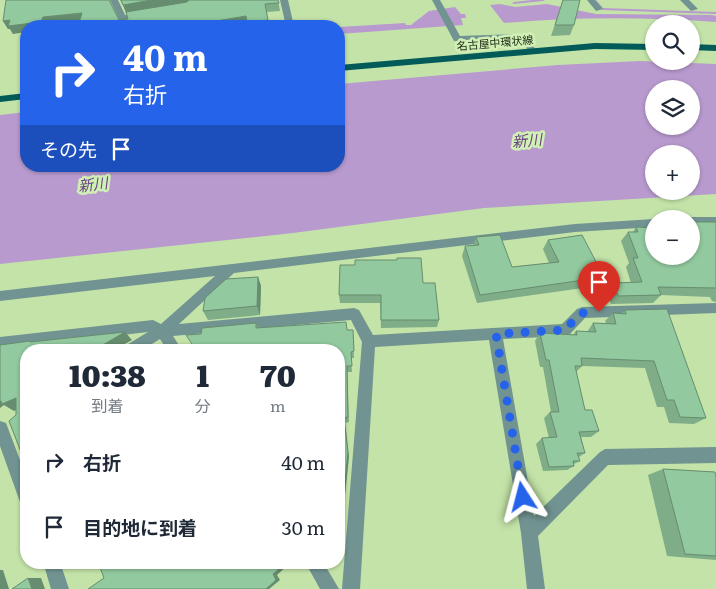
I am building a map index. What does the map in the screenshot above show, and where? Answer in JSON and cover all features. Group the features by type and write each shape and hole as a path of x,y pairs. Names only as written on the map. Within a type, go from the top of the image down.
{"main road":[{"name":"名古屋中環状線","path":"345,67 595,46 645,47"},
{"path":"700,48 716,48"},
{"path":"0,99 20,97"}],"street":[{"path":"114,0 122,18 151,13"},
{"path":"284,0 289,20"},
{"path":"436,0 457,40 520,36 534,51"},
{"path":"591,0 599,9"},
{"path":"684,0 694,9"},
{"path":"700,222 716,221"},
{"path":"0,296 575,228 645,224"},
{"path":"140,344 162,331 232,268"},
{"path":"369,341 564,330 582,313 716,308"},
{"path":"162,331 354,314 369,341 351,589"},
{"path":"0,343 153,326 162,331 171,344"},
{"path":"496,334 529,533 536,589"},
{"path":"3,425 20,477"},
{"path":"529,533 605,457 716,455"},
{"path":"53,569 60,589"},
{"path":"317,569 330,589"}],"water":[{"path":"500,4 515,7 547,4 596,14 712,15 716,16 716,22 700,21 700,15 645,15 645,19 610,18 504,23 490,5"},
{"path":"455,7 461,14 465,14 466,18 461,18 463,25 345,34 345,27 405,23 406,25 411,25 429,11"},
{"name":"新川","path":"640,61 645,61 645,70 700,70 700,63 716,64 716,194 700,195 700,145 645,145 645,198 484,208 293,233 0,264 0,115 20,113 20,172 345,172 345,83 558,65"}],"building":[{"path":"6,0 109,0 119,20 80,20 82,13 43,17 42,20 20,20 20,25 8,26 10,20 3,21"},
{"path":"121,0 152,0 123,5"},
{"path":"189,0 278,0 279,3 265,4 268,20 247,20 246,16 222,20 119,20 128,19 126,12 187,2"},
{"path":"563,0 580,0 574,25 555,25"},
{"path":"700,222 716,222 716,288 658,287 661,295 618,296 613,283 642,282 633,258 638,258 628,232 638,232 636,227 645,228 645,265 700,265"},
{"path":"500,235 512,267 559,262 548,240 582,235 604,277 480,295 465,246 479,245 476,237"},
{"path":"397,258 421,258 423,283 435,283 439,320 381,320 381,295 339,295 340,265 355,265 355,260 397,260"},
{"path":"258,277 257,306 203,311 205,298 226,279"},
{"path":"667,309 706,418 680,417 674,400 667,400 654,361 581,358 582,366 575,366 585,410 592,410 599,431 579,432 585,453 577,453 580,461 573,461 574,466 549,467 542,438 557,437 550,412 559,412 549,360 546,360 540,333 577,335 576,331 596,332 593,323 616,324 613,313 626,314 625,310"},
{"path":"346,322 347,330 353,330 354,351 351,352 352,366 347,366 348,417 345,418 345,344 192,344 186,335 201,334 202,328 256,323 256,328"},
{"path":"125,332 104,344 20,344 20,449 9,421 16,415 16,398 2,404 0,401 0,345"},
{"path":"345,426 348,452 345,482"},
{"path":"663,469 715,472 716,556 685,554"},
{"path":"101,569 279,569 273,574 276,580 266,589 88,589 104,578"},
{"path":"28,578 32,589 12,589"}],"waterway":[{"path":"514,3 543,0"},
{"path":"594,0 602,9 716,13"}],"route":[{"path":"523,497 496,334 564,330 582,313 599,312"}]}
